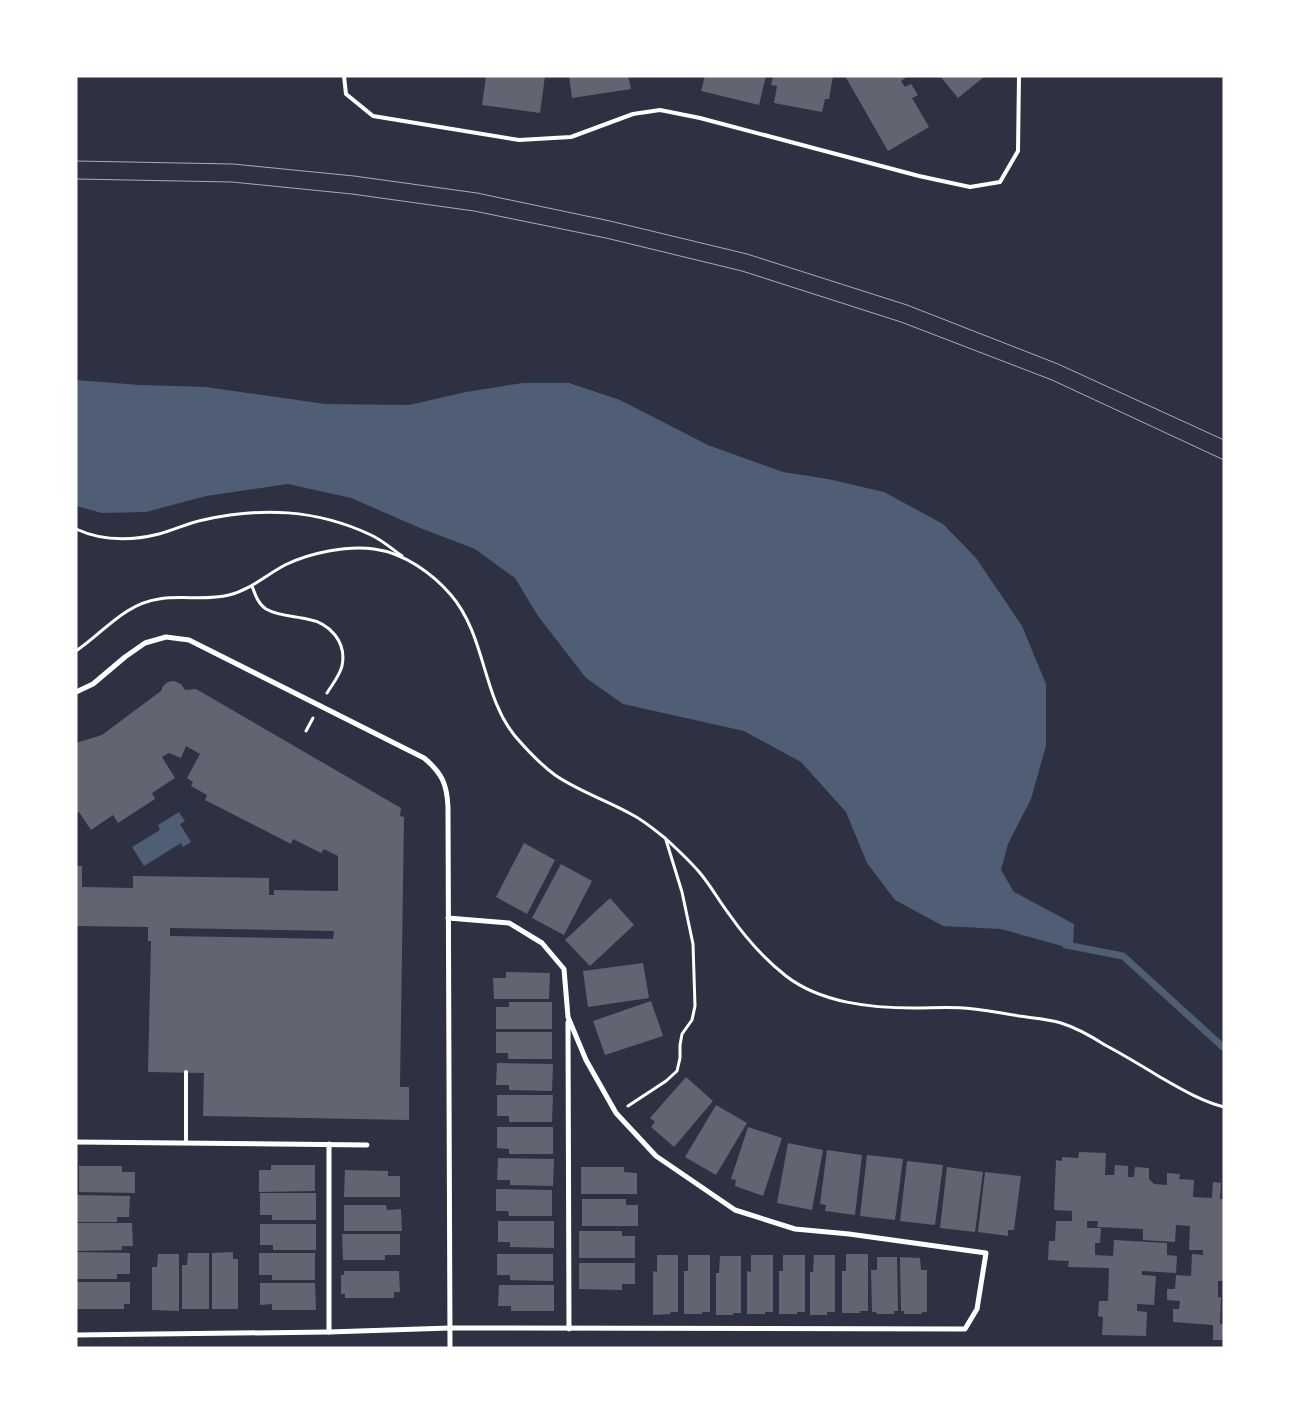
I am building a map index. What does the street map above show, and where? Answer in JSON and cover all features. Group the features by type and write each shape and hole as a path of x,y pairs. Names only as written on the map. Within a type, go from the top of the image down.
{"street":[{"path":"76,692 93,684 145,643 166,637 189,640 424,758 443,779 447,793 450,1348"},
{"path":"448,918 509,923 542,943 564,969 568,1017 569,1329"},
{"path":"76,1335 329,1332 450,1328 965,1329 977,1309 986,1253 848,1234 795,1229 735,1210 656,1156 616,1113 586,1060 568,1017"},
{"path":"76,1142 367,1144"},
{"path":"329,1144 329,1332"}],"lane":[{"path":"344,76 346,94 373,116 519,140 571,137 633,114 660,110 700,118 919,176 970,187 1000,182 1018,151 1019,76"},
{"path":"186,1072 186,1143"}],"path":[{"path":"76,529 86,534 134,539 160,534 201,520 244,513 291,512 337,521 372,536 429,574 449,592 462,608 473,630 495,701 510,730 532,755 556,776 633,814 666,839 701,874 754,948 787,977 810,991 837,1000 870,1005 913,1008 967,1008 1059,1022 1080,1030 1185,1091 1224,1107"},
{"path":"76,651 127,610 142,602 178,597 207,598 229,595 252,586 287,564 314,554 333,550 374,549 405,558"},
{"path":"252,586 259,602 266,609 321,622 338,639 342,650 342,667 306,731"},
{"path":"616,1113 666,1081 676,1071 680,1058 682,1034 692,1020 695,1006 693,944 682,892 666,839"}],"water":[{"path":"76,380 140,385 206,387 325,404 409,405 466,392 523,383 569,383 620,400 708,445 783,472 828,479 884,492 943,524 976,558 1022,626 1046,684 1046,746 1031,799 1008,844 1001,870 1014,892 1074,924 1073,949 1001,929 943,926 895,900 867,863 846,812 801,762 744,731 623,704 586,678 538,616 515,578 475,549 351,498 288,484 206,496 146,512 102,513 76,506"},
{"path":"179,812 185,821 180,824 191,842 183,847 181,843 144,866 132,847 160,830 158,825"}],"building":[{"path":"486,76 545,76 540,113 482,105"},
{"path":"569,76 628,76 631,89 572,98"},
{"path":"705,76 766,76 759,105 701,91"},
{"path":"773,76 833,76 829,99 825,99 822,112 774,103 777,86 771,85"},
{"path":"845,76 908,76 901,81 905,87 911,84 918,95 912,98 929,127 888,151"},
{"path":"940,76 985,76 958,98"},
{"path":"174,681 181,684 185,690 196,689 401,808 400,816 404,817 400,1087 409,1087 409,1120 203,1116 204,1073 148,1072 151,941 148,941 148,927 76,926 76,866 82,866 82,887 133,888 133,876 269,878 269,895 274,895 274,890 338,891 338,856 324,849 321,853 293,839 291,844 205,800 207,795 191,786 193,782 187,778 200,754 186,746 181,758 169,753 162,757 175,778 152,793 155,799 118,823 113,815 91,830 79,812 76,813 76,743 102,735 161,691 168,682","holes":["170,928 334,931 333,939 170,936"]},
{"path":"524,843 555,860 527,914 496,897"},
{"path":"561,864 592,881 564,935 532,918"},
{"path":"610,898 634,925 590,966 565,940"},
{"path":"643,963 649,998 588,1007 583,971"},
{"path":"506,972 550,973 549,999 494,999 493,978 506,978"},
{"path":"651,1001 663,1036 605,1055 593,1021"},
{"path":"509,1002 552,1002 552,1029 496,1029 496,1007 509,1007"},
{"path":"496,1032 552,1032 552,1059 508,1059 508,1053 496,1053"},
{"path":"497,1063 553,1064 552,1091 509,1090 509,1085 496,1085"},
{"path":"686,1077 713,1101 674,1147 651,1127 655,1122 650,1118"},
{"path":"497,1095 553,1095 552,1122 509,1122 509,1116 497,1116"},
{"path":"716,1105 747,1123 716,1175 685,1157"},
{"path":"497,1127 553,1127 553,1154 509,1154 509,1149 497,1148"},
{"path":"748,1127 782,1138 763,1196 735,1186 736,1180 731,1179"},
{"path":"788,1143 823,1150 812,1210 777,1203"},
{"path":"827,1150 862,1155 855,1215 825,1211 826,1205 820,1204"},
{"path":"1079,1152 1106,1153 1105,1175 1114,1175 1115,1165 1128,1166 1128,1177 1134,1177 1135,1167 1149,1168 1149,1179 1154,1184 1167,1185 1167,1173 1180,1174 1179,1179 1194,1180 1193,1197 1212,1198 1213,1182 1221,1183 1220,1199 1224,1199 1224,1281 1218,1281 1218,1297 1221,1297 1220,1324 1224,1324 1224,1340 1213,1340 1213,1325 1173,1322 1173,1309 1179,1309 1180,1301 1167,1300 1167,1289 1175,1289 1176,1275 1191,1276 1192,1254 1203,1255 1203,1250 1189,1250 1190,1226 1176,1225 1175,1242 1143,1240 1143,1229 1097,1227 1098,1221 1087,1221 1087,1228 1101,1228 1100,1243 1095,1243 1095,1255 1113,1256 1114,1240 1167,1243 1167,1255 1177,1256 1176,1273 1142,1271 1142,1275 1156,1276 1154,1305 1137,1304 1137,1311 1147,1312 1146,1336 1102,1335 1103,1317 1098,1316 1099,1301 1108,1301 1109,1268 1068,1267 1069,1261 1048,1260 1049,1241 1055,1241 1056,1221 1072,1221 1072,1211 1054,1210 1056,1160 1062,1161 1062,1157 1078,1158"},
{"path":"867,1155 903,1159 895,1220 860,1216"},
{"path":"498,1158 554,1159 553,1186 510,1185 510,1180 497,1180"},
{"path":"907,1161 943,1165 935,1225 900,1221"},
{"path":"271,1165 315,1165 315,1191 259,1192 259,1170 271,1170"},
{"path":"79,1166 122,1166 122,1172 135,1172 135,1193 79,1192"},
{"path":"581,1167 624,1167 624,1172 637,1173 637,1194 581,1194"},
{"path":"947,1167 983,1172 975,1232 940,1228"},
{"path":"345,1170 388,1171 388,1176 400,1176 400,1197 344,1197"},
{"path":"985,1172 1021,1176 1014,1230 1008,1230 1008,1236 978,1232"},
{"path":"496,1189 552,1190 552,1216 509,1216 508,1211 496,1211"},
{"path":"260,1193 316,1193 316,1220 272,1220 272,1215 260,1215"},
{"path":"76,1195 130,1196 129,1217 117,1217 117,1222 76,1222"},
{"path":"582,1199 626,1199 626,1205 638,1205 638,1226 582,1226"},
{"path":"344,1205 386,1205 387,1210 401,1209 402,1231 344,1231"},
{"path":"498,1221 554,1221 554,1248 510,1247 510,1242 498,1242"},
{"path":"76,1223 132,1223 133,1246 122,1246 122,1250 76,1251"},
{"path":"260,1224 316,1224 316,1250 273,1250 273,1245 260,1245"},
{"path":"579,1231 622,1231 622,1236 635,1236 635,1258 579,1258"},
{"path":"342,1234 400,1234 400,1255 385,1255 385,1260 343,1260"},
{"path":"76,1252 130,1253 130,1274 117,1274 117,1279 76,1279"},
{"path":"233,1252 233,1259 238,1259 238,1309 212,1309 212,1253"},
{"path":"188,1253 209,1253 209,1309 182,1309 182,1265 187,1265"},
{"path":"259,1253 315,1253 315,1280 272,1280 272,1275 259,1275"},
{"path":"158,1254 179,1254 179,1311 152,1310 152,1267 157,1267"},
{"path":"497,1254 553,1254 553,1281 510,1280 510,1275 497,1275"},
{"path":"846,1254 868,1254 868,1311 842,1313 842,1271 846,1271"},
{"path":"657,1255 678,1255 678,1312 653,1315 653,1271 657,1272"},
{"path":"688,1255 710,1255 710,1312 684,1314 684,1271 688,1271"},
{"path":"751,1255 773,1255 773,1312 747,1314 747,1271 751,1272"},
{"path":"783,1255 805,1255 805,1312 779,1314 779,1271 783,1271"},
{"path":"814,1255 835,1255 835,1312 827,1312 827,1315 810,1315 810,1272 813,1272"},
{"path":"720,1256 741,1256 741,1313 716,1315 716,1273 719,1273"},
{"path":"877,1257 897,1257 898,1311 894,1311 894,1314 877,1314 872,1312 871,1270 877,1270"},
{"path":"900,1257 920,1258 921,1270 927,1270 927,1312 922,1312 922,1314 904,1314 904,1311 901,1311"},
{"path":"579,1263 635,1263 635,1284 622,1284 622,1290 579,1289"},
{"path":"344,1271 399,1271 400,1292 394,1292 394,1298 345,1298 345,1294 341,1294 341,1275 344,1275"},
{"path":"76,1282 130,1282 130,1304 124,1304 124,1309 76,1309"},
{"path":"260,1283 315,1283 316,1310 272,1310 272,1304 260,1305"},
{"path":"499,1285 554,1285 554,1311 511,1311 511,1306 498,1306"}],"waterway":[{"path":"1066,945 1123,956 1224,1048"}],"tram line":[{"path":"76,161 233,164 354,176 477,193 610,221 747,254 907,305 1058,364 1224,440"},
{"path":"76,179 232,182 352,194 474,211 606,238 742,271 901,322 1052,380 1224,460"}]}
